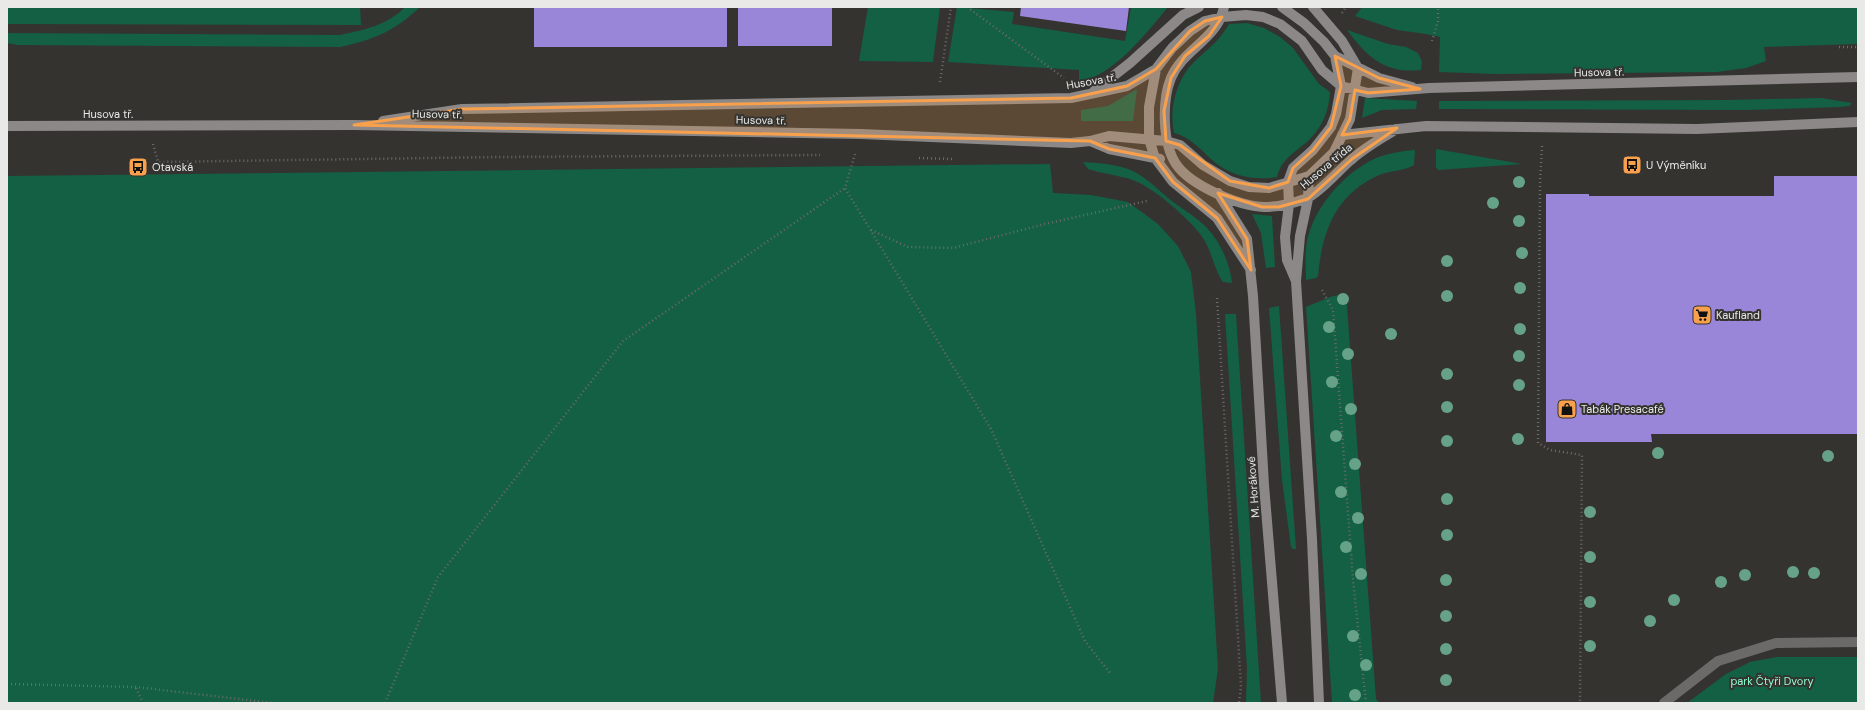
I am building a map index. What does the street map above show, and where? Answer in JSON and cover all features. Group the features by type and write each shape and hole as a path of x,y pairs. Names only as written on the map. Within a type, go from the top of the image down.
{"street":[{"path":"1093,92 1130,63 1183,15 1199,7"},
{"path":"1196,26 1202,7"},
{"path":"1282,7 1304,23 1324,42 1335,56 1379,78 1420,89"},
{"path":"1313,7 1342,41 1358,68 1350,119 1334,152 1309,176 1308,198 1300,236 1296,281 1312,539 1319,703"},
{"path":"1176,164 1166,141 1164,111 1171,78 1185,56 1209,36 1223,12"},
{"path":"1251,270 1217,218 1173,182 1155,158 1149,139 1149,106 1156,69 1172,48 1190,31 1196,26 1223,12 1263,17 1280,24 1302,41 1322,70 1341,86"},
{"path":"1296,281 1287,260 1285,237 1289,204 1288,182 1293,168 1313,150 1331,127 1336,114 1341,86 1335,56"},
{"name":"Husova tř.","path":"354,125 462,109 1071,98 1093,92 1127,86 1156,69"},
{"name":"Husova tř.","path":"1341,86 1368,93 1420,89 1858,77"},
{"path":"1342,135 1426,126 1697,130 1858,122"},
{"name":"Husova tř.","path":"7,126 354,125 861,134 1071,143 1090,141 1109,136 1166,141"},
{"name":"Husova třída","path":"1176,164 1187,175 1218,193 1241,203 1262,207 1280,206 1308,198 1352,159 1397,128"},
{"path":"1090,141 1110,149 1176,164"},
{"name":"Husova třída","path":"1166,141 1180,146 1203,165 1230,182 1249,187 1269,188 1309,176"},
{"name":"M. Horákové","path":"1218,193 1247,239 1251,270 1264,485 1282,703"},
{"path":"1664,703 1718,661 1776,643 1858,642"}],"path":[{"path":"938,100 951,7"},
{"path":"967,7 1070,83"},
{"path":"1432,41 1438,21 1438,7"},
{"path":"1839,48 1858,47"},
{"path":"148,126 158,162 824,154"},
{"path":"1543,128 1540,182 1538,442 1550,450 1582,455 1580,703"},
{"path":"847,153 863,154"},
{"path":"385,703 438,577 623,342 845,188 855,153"},
{"path":"915,158 954,159"},
{"path":"845,188 991,429 1085,641 1110,673"},
{"path":"870,230 908,247 953,248 1045,224 1147,200"},
{"path":"1322,290 1333,310 1353,580 1366,703"},
{"path":"1217,298 1241,679 1239,703"},
{"path":"7,684 136,687 273,703"},
{"path":"136,687 143,703"}],"highlighted area":[{"path":"1222,17 1209,36 1185,56 1171,78 1164,111 1166,141 1180,145 1230,181 1269,188 1288,182 1293,168 1313,150 1331,127 1341,86 1335,56 1379,78 1420,89 1368,93 1355,90 1350,119 1342,135 1397,128 1352,159 1308,199 1279,207 1262,207 1218,193 1247,239 1251,270 1217,218 1173,182 1155,158 1109,149 1090,141 354,125 462,109 1071,98 1127,86 1156,69 1190,31 1205,21"}],"green space":[{"path":"7,7 360,7 361,25 7,24"},
{"path":"405,7 420,7 402,22 373,38 340,47 18,45 7,43 7,33 340,35 375,26 391,18"},
{"path":"868,7 940,7 933,62 859,61"},
{"path":"957,7 1014,12 1012,24 1125,41 1131,7 1168,7 1140,40 1116,63 1104,72 1091,78 1079,81 1079,70 948,62"},
{"path":"1362,7 1858,7 1858,44 1764,47 1766,61 1746,68 1717,72 1496,74 1439,72 1440,37 1397,30 1355,16"},
{"path":"1247,23 1264,28 1280,37 1293,48 1319,84 1330,92 1327,111 1322,123 1314,135 1285,161 1277,177 1251,178 1226,170 1218,165 1190,140 1174,133 1172,114 1173,104 1178,86 1188,69 1218,40 1229,24"},
{"path":"1347,30 1388,44 1406,47 1418,53 1422,62 1421,70 1409,71 1398,69 1379,62 1362,49"},
{"path":"1137,89 1133,121 1081,121 1081,110 1108,106"},
{"path":"1365,98 1417,101 1416,109 1382,110 1362,118"},
{"path":"1821,98 1852,103 1849,106 1840,107 1746,110 1439,109 1439,101 1726,100"},
{"path":"1436,149 1522,164 1438,170 1436,167"},
{"path":"1415,150 1414,165 1379,175 1364,183 1352,192 1342,203 1334,216 1323,244 1318,276 1316,278 1306,280 1306,249 1309,235 1314,221 1330,195 1352,173 1376,158 1396,152"},
{"path":"1083,162 1122,167 1134,172 1199,220 1209,230 1223,251 1229,267 1232,283 1223,282 1217,272 1209,249 1203,238 1181,213 1142,184 1127,178 1088,169"},
{"path":"1050,164 1053,193 1091,195 1128,202 1158,224 1178,246 1191,272 1196,314 1218,669 1213,703 7,703 7,176"},
{"path":"1252,214 1272,216 1275,267 1266,268 1261,233"},
{"path":"1346,293 1376,699 1379,703 1332,703 1306,307 1330,297"},
{"path":"1279,306 1296,549 1291,547 1282,480 1269,308"},
{"path":"1225,314 1236,314 1261,703 1246,703 1247,668"},
{"name":"park Čtyři Dvory","path":"1777,657 1858,657 1858,703 1687,703 1726,674 1750,662"}],"building":[{"path":"534,7 727,7 727,47 534,47"},
{"path":"738,7 832,7 832,46 738,46"},
{"path":"1021,7 1129,7 1126,31 1020,16"},
{"name":"Kaufland","path":"1774,176 1858,176 1858,434 1651,434 1652,442 1546,442 1546,194 1589,194 1589,196 1774,196"}],"place":[{"name":"U Výměníku","path":"1632,165"},
{"name":"Otavská","path":"138,167"},
{"name":"Kaufland","path":"1702,315"},
{"name":"Tabák Presacafé","path":"1567,409"}]}
